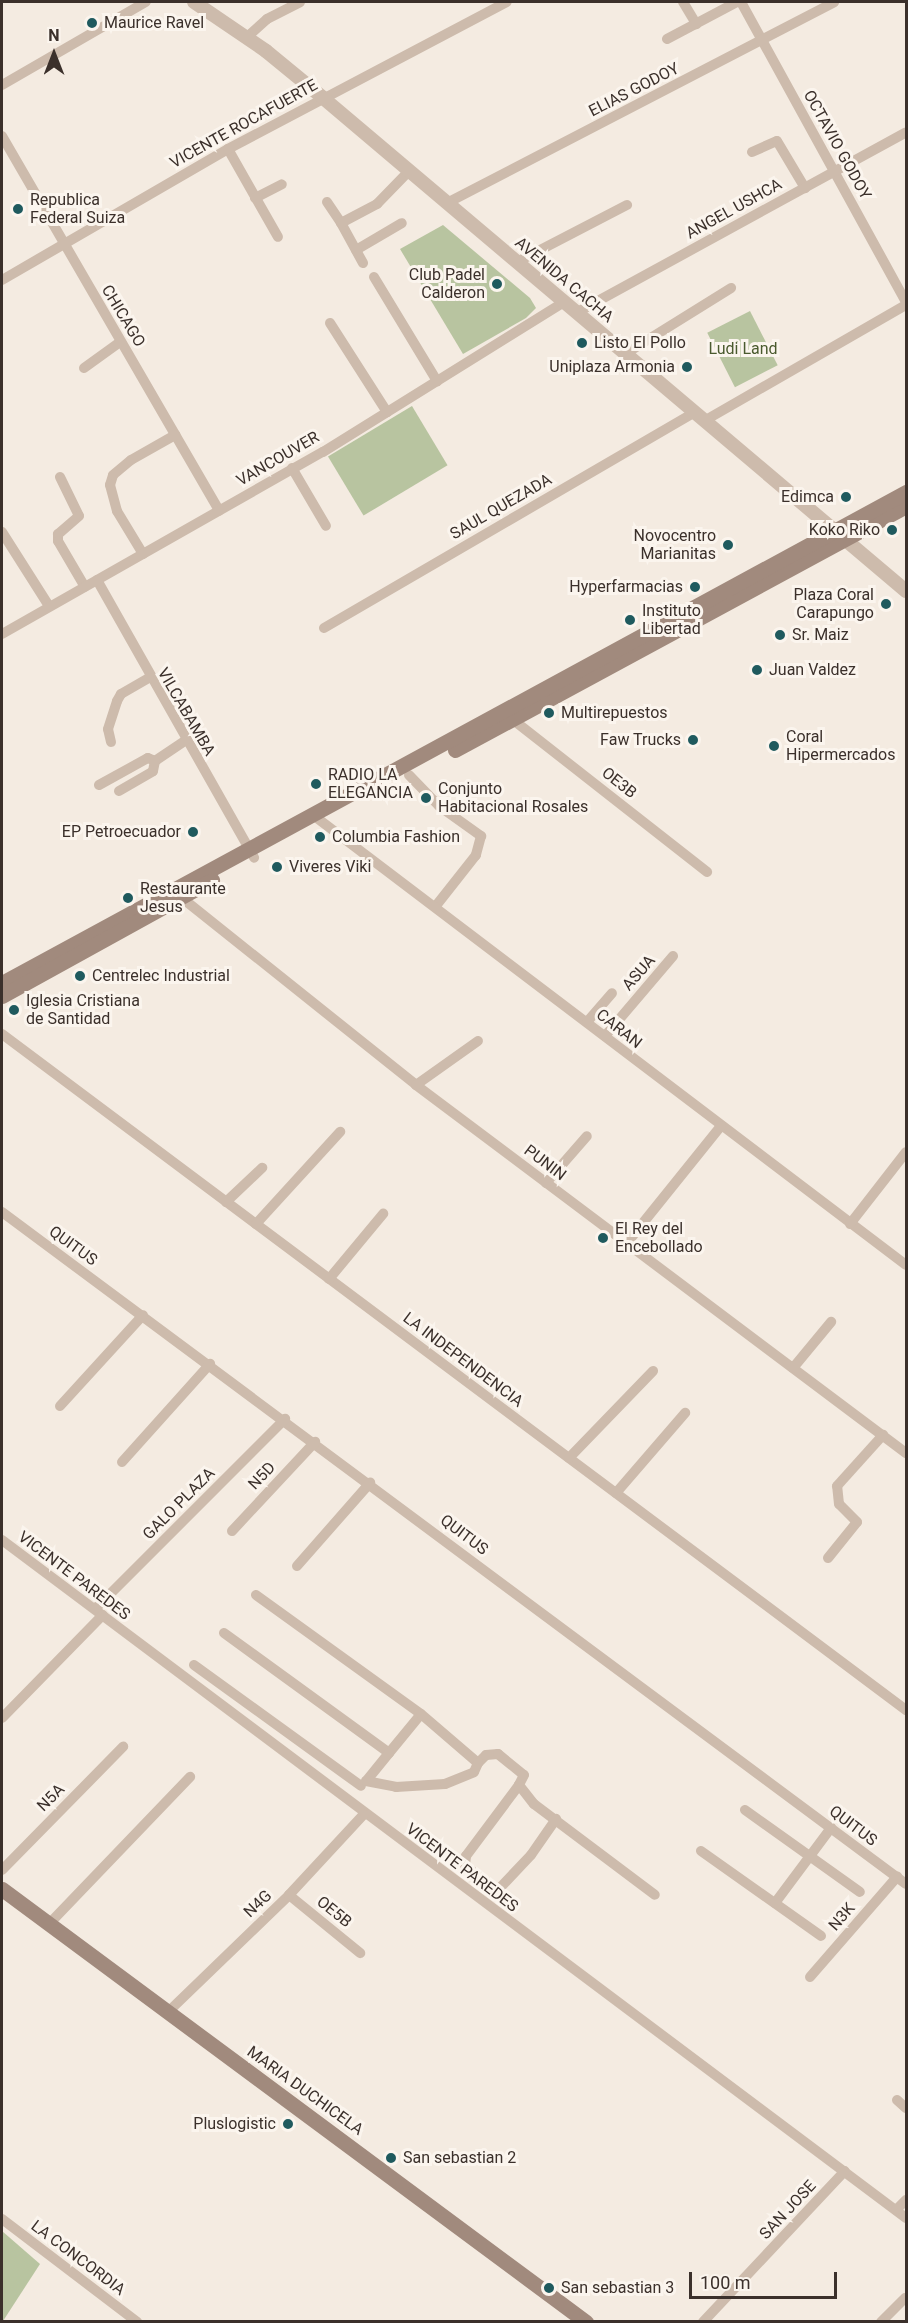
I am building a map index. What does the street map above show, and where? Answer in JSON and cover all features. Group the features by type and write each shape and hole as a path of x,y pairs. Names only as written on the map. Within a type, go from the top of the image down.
{"main road":[{"path":"316,819 409,775 512,719 840,535 906,492"},
{"path":"2,983 252,854 840,535 906,506"},
{"path":"2,996 177,893"},
{"name":"MARIA DUCHICELA","path":"2,1889 586,2322"}],"street":[{"path":"2,85 146,2"},
{"name":"AVENIDA CACHA","path":"194,2 246,38 322,97 906,591"},
{"path":"246,38 267,19 300,2"},
{"name":"VICENTE ROCAFUERTE","path":"2,280 322,97 507,2"},
{"path":"683,2 696,24"},
{"path":"667,39 739,2"},
{"name":"OCTAVIO GODOY","path":"739,2 906,303"},
{"name":"ELIAS GODOY","path":"447,203 834,2"},
{"name":"ANGEL USHCA","path":"576,313 906,132"},
{"name":"CHICAGO","path":"2,136 219,511"},
{"path":"752,152 772,140 777,141 805,188"},
{"path":"228,149 278,237"},
{"path":"341,223 377,204 409,171"},
{"path":"255,198 282,184"},
{"path":"327,202 363,263"},
{"path":"517,262 627,205"},
{"path":"356,250 402,223"},
{"path":"374,277 437,381"},
{"path":"624,354 732,288"},
{"name":"VANCOUVER","path":"2,634 219,511 387,412 564,303"},
{"name":"SAUL QUEZADA","path":"324,628 906,303"},
{"path":"330,322 387,412"},
{"path":"84,368 120,342"},
{"path":"143,554 117,511 110,485 113,475 131,460 175,435"},
{"path":"292,468 326,526"},
{"path":"60,477 80,516 58,534 58,541 86,587"},
{"path":"2,532 48,606"},
{"name":"VILCABAMBA","path":"97,580 149,678 252,854"},
{"path":"111,742 108,729 121,694 149,678"},
{"name":"OE3B","path":"512,719 707,872"},
{"path":"119,791 153,771 155,761 185,741"},
{"path":"99,785 148,759 155,761"},
{"path":"409,775 432,801 481,836 476,855 435,907"},
{"name":"CARAN","path":"316,819 906,1265"},
{"name":"PUNIN","path":"177,893 416,1085 906,1453"},
{"name":"ASUA","path":"605,1036 673,956"},
{"path":"587,1022 612,993"},
{"name":"LA INDEPENDENCIA","path":"2,1034 906,1710"},
{"path":"416,1085 478,1041"},
{"path":"627,1244 721,1126"},
{"path":"256,1224 340,1132"},
{"path":"546,1183 587,1136"},
{"path":"850,1224 906,1152"},
{"path":"226,1202 262,1168"},
{"name":"QUITUS","path":"2,1212 285,1419 906,1884"},
{"path":"329,1279 383,1214"},
{"path":"60,1406 143,1315"},
{"path":"793,1368 831,1322"},
{"path":"122,1462 210,1364"},
{"path":"569,1458 653,1371"},
{"path":"616,1493 685,1413"},
{"name":"GALO PLAZA","path":"2,1718 99,1612 285,1419"},
{"path":"828,1558 857,1522 839,1504 837,1486 883,1435"},
{"name":"N5D","path":"232,1530 315,1442"},
{"path":"297,1566 370,1483"},
{"name":"VICENTE PAREDES","path":"2,1540 348,1802 906,2218"},
{"path":"256,1595 421,1714 478,1763"},
{"path":"224,1633 389,1753"},
{"path":"194,1665 363,1784 396,1787 445,1784 474,1772 478,1763 486,1755 498,1754 524,1775 466,1856 465,1866 498,1890 531,1855 556,1819"},
{"path":"348,1802 421,1714"},
{"name":"N5A","path":"2,1870 123,1747"},
{"path":"48,1924 190,1777"},
{"path":"519,1785 534,1804 655,1894"},
{"path":"745,1810 860,1892"},
{"name":"N4G","path":"168,2012 289,1895 364,1814"},
{"path":"775,1903 831,1828"},
{"path":"701,1851 821,1936"},
{"name":"N3K","path":"810,1977 897,1877"},
{"name":"OE5B","path":"289,1895 360,1953"},
{"path":"897,2100 906,2108"},
{"name":"SAN JOSE","path":"703,2322 845,2171"},
{"path":"896,2210 906,2200"},
{"name":"LA CONCORDIA","path":"2,2220 137,2322"},
{"path":"881,2322 904,2298"}],"green space":[{"path":"443,225 530,298 536,308 526,318 463,354 400,249"},
{"name":"Ludi Land","path":"750,311 778,365 735,387 707,333"},
{"path":"412,406 448,465 364,516 328,456"},
{"path":"2,2231 40,2264 3,2321 2,2320"}],"place":[{"name":"Maurice Ravel","path":"92,23"},
{"name":"Republica Federal Suiza","path":"18,209"},
{"name":"Club Padel Calderon","path":"497,284"},
{"name":"Listo El Pollo","path":"582,343"},
{"name":"Uniplaza Armonia","path":"687,367"},
{"name":"Edimca","path":"846,497"},
{"name":"Koko Riko","path":"892,530"},
{"name":"Novocentro Marianitas","path":"728,545"},
{"name":"Hyperfarmacias","path":"695,587"},
{"name":"Plaza Coral Carapungo","path":"886,604"},
{"name":"Instituto Libertad","path":"630,620"},
{"name":"Sr. Maiz","path":"780,635"},
{"name":"Juan Valdez","path":"757,670"},
{"name":"Multirepuestos","path":"549,713"},
{"name":"Faw Trucks","path":"693,740"},
{"name":"Coral Hipermercados","path":"774,746"},
{"name":"RADIO LA ELEGANCIA","path":"316,784"},
{"name":"Conjunto Habitacional Rosales","path":"426,798"},
{"name":"EP Petroecuador","path":"193,832"},
{"name":"Columbia Fashion","path":"320,837"},
{"name":"Viveres Viki","path":"277,867"},
{"name":"Restaurante Jesus","path":"128,898"},
{"name":"Centrelec Industrial","path":"80,976"},
{"name":"Iglesia Cristiana de Santidad","path":"14,1010"},
{"name":"El Rey del Encebollado","path":"603,1238"},
{"name":"Pluslogistic","path":"288,2124"},
{"name":"San sebastian 2","path":"391,2158"},
{"name":"San sebastian 3","path":"549,2288"}]}
